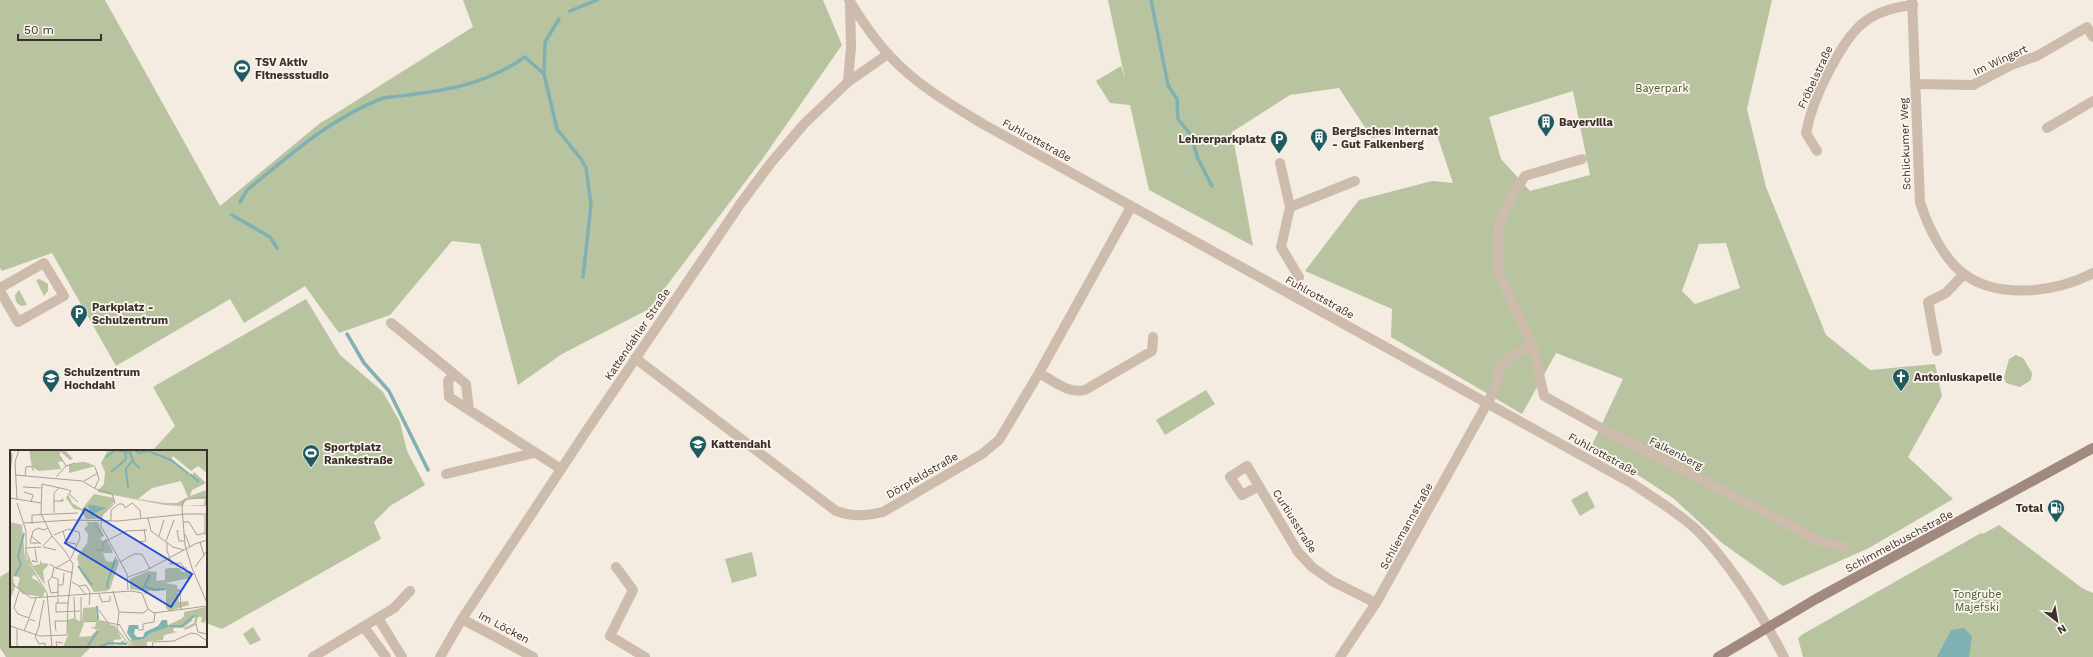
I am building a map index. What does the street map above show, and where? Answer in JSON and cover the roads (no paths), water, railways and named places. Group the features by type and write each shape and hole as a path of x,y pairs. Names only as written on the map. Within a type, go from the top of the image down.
{"main road":[{"name":"Schimmelbuschstraße","path":"1718,657 1768,627 2093,448"}],"street":[{"name":"Fuhlrottstraße","path":"850,1 888,54 923,85 958,109 1633,484 1660,502 1697,530 1729,567 1768,627 1784,657"},
{"path":"848,82 851,47 850,1"},
{"name":"Schlickumer Weg","path":"1912,3 1920,202 1924,216 1948,258 1964,274 1974,280 2005,290 2026,290 2055,287 2093,273"},
{"name":"Fröbelstraße","path":"1817,151 1806,133 1808,121 1824,82 1844,42 1853,31 1879,12 1912,3"},
{"name":"Im Wingert","path":"1915,84 1973,85 2011,65 2037,56 2090,24 2093,37"},
{"name":"Kattendahler Straße","path":"440,657 462,619 635,358 717,236 770,164 804,124 848,82 888,54"},
{"path":"2047,128 2093,101"},
{"name":"Falkenberg","path":"1582,159 1525,176 1513,194 1499,224 1498,272 1533,347 1544,396 1603,429 1820,540 1844,547"},
{"path":"1280,163 1290,207 1281,247 1299,277 1293,296"},
{"path":"1290,207 1355,181"},
{"name":"Dörpfeldstraße","path":"635,358 836,511 850,516 868,516 883,512 956,470 993,446 1004,431 1039,373 1132,206"},
{"path":"0,288 44,263 64,296 18,322 0,291"},
{"path":"1937,351 1928,302 1946,293 1964,274"},
{"path":"391,323 466,384 469,410"},
{"path":"1039,373 1069,390 1085,390 1152,351 1153,337"},
{"path":"1487,403 1494,391 1501,367 1516,352 1533,347"},
{"path":"454,374 448,381 449,397 561,470"},
{"name":"Schliemannstraße","path":"1340,657 1376,603 1487,403"},
{"path":"446,474 534,453"},
{"name":"Curtiusstraße","path":"1259,486 1298,552 1312,568 1332,581 1376,603"},
{"path":"616,567 633,590 610,636 645,657"},
{"path":"313,657 394,608 410,591"},
{"path":"378,618 402,657"},
{"name":"Im Löcken","path":"462,619 533,657"},
{"path":"364,627 386,657"}],"water":[{"path":"1964,628 1972,636 1969,657 1937,657 1951,630"}],"waterway":[{"path":"570,11 597,0"},
{"path":"1151,0 1168,85 1177,99 1178,119 1191,135 1198,159 1212,186"},
{"path":"559,19 545,42 544,74 557,129 581,159 586,168 591,205 583,277"},
{"path":"240,202 247,190 312,138 364,106 383,98 439,91 475,82 492,76 525,57 544,74"},
{"path":"232,215 270,237 277,248"},
{"path":"347,334 364,363 389,391 428,470"}],"place":[{"name":"TSV Aktiv Fitnessstudio","path":"242,83"},
{"name":"Bayervilla","path":"1546,137"},
{"name":"Bergisches Internat - Gut Falkenberg","path":"1319,152"},
{"name":"Lehrerparkplatz","path":"1279,154"},
{"name":"Parkplatz - Schulzentrum","path":"79,328"},
{"name":"Antoniuskapelle","path":"1901,392"},
{"name":"Schulzentrum Hochdahl","path":"51,393"},
{"name":"Kattendahl","path":"698,459"},
{"name":"Sportplatz Rankestraße","path":"311,468"},
{"name":"Total","path":"2056,523"}],"park label":[{"name":"Bayerpark","path":"1662,88"},
{"name":"Tongrube Majefski","path":"1977,600"}]}
